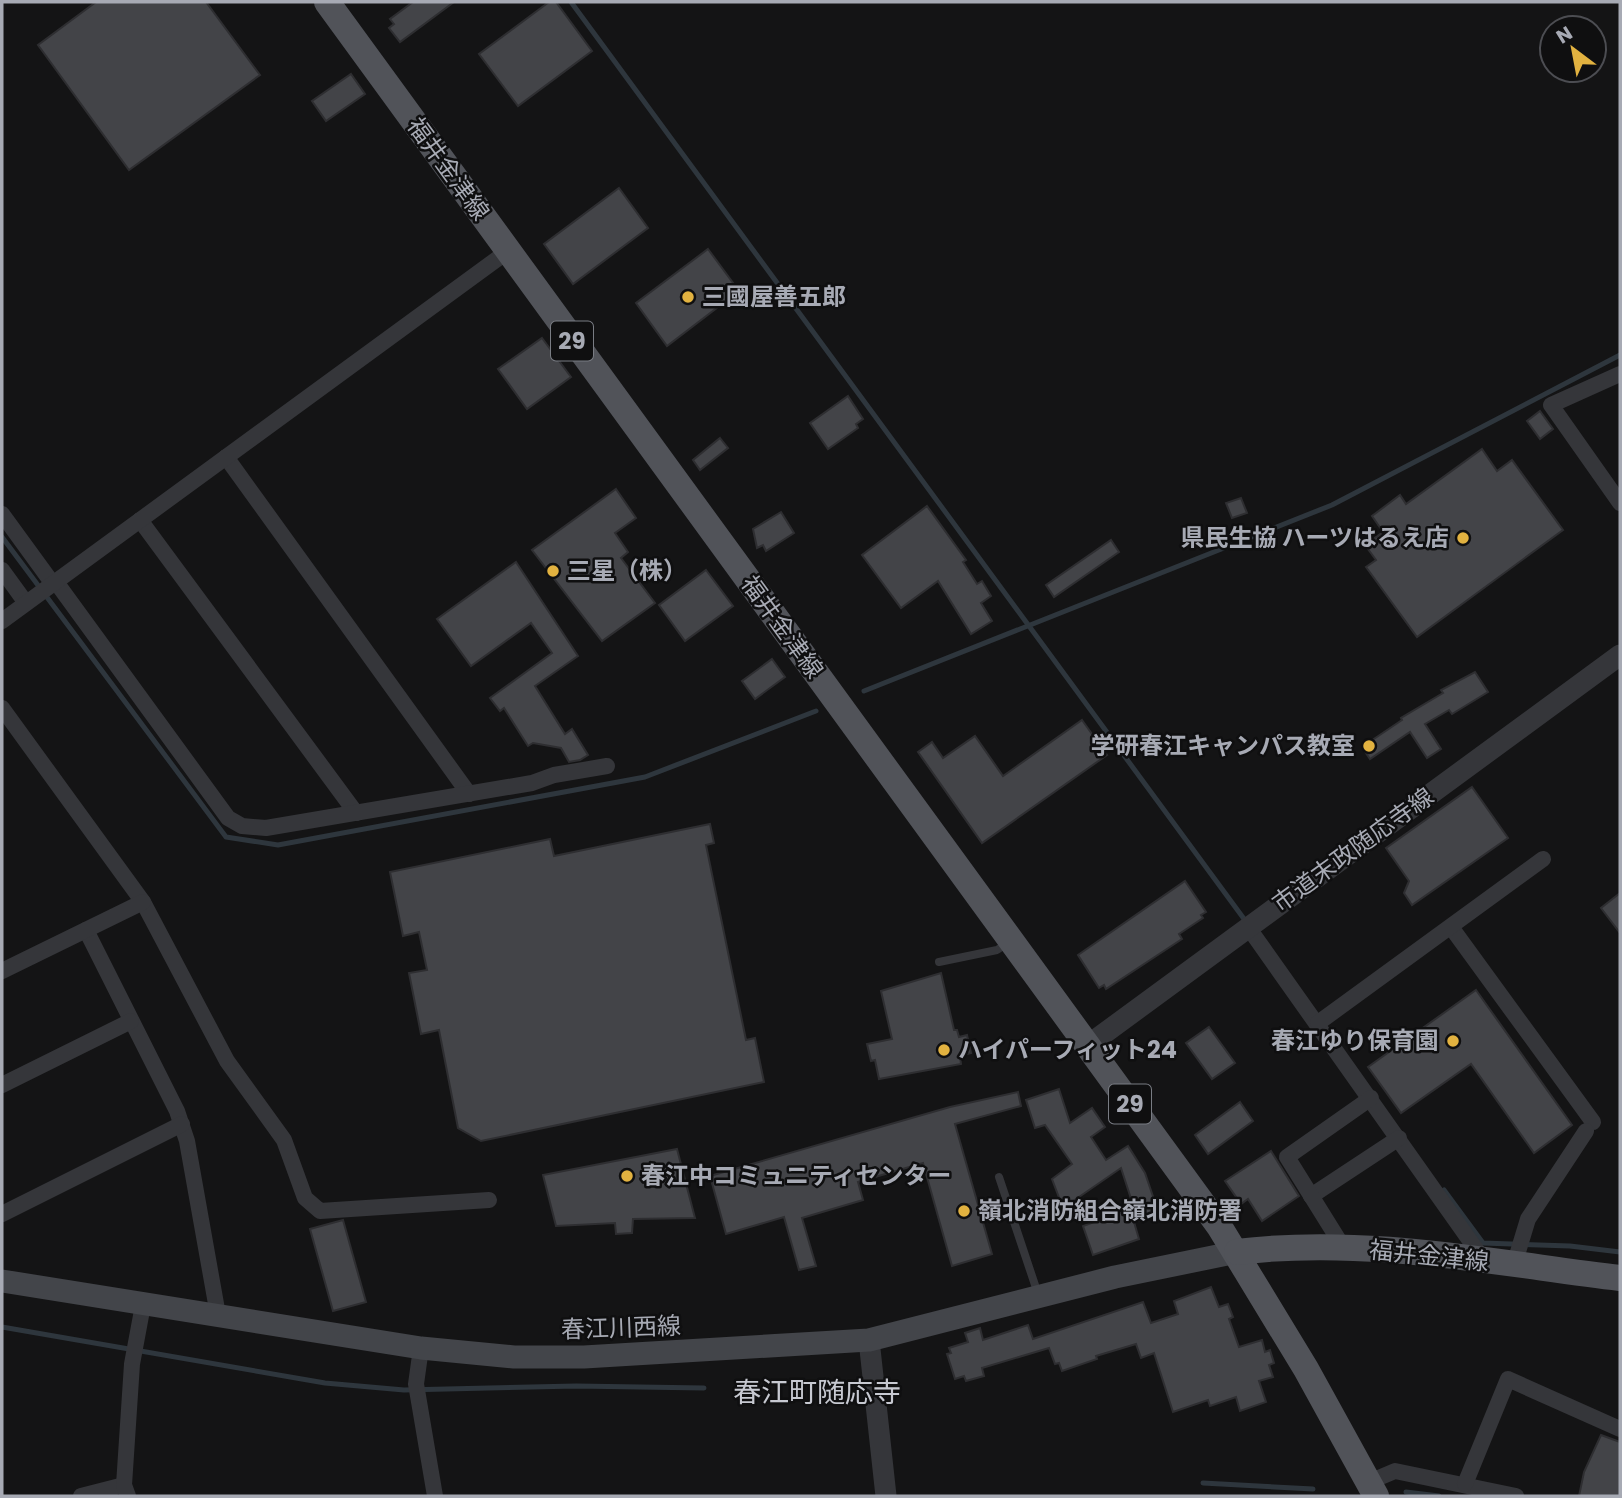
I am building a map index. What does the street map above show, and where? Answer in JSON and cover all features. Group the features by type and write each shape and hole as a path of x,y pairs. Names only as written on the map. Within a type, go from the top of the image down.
{"main road":[{"name":"福井金津線","path":"327,2 1237,1252 1373,1489"},
{"name":"福井金津線","path":"1237,1252 1283,1247 1343,1247 1620,1278"},
{"name":"春江川西線","path":"2,1280 421,1348 514,1357 584,1357 869,1340 1115,1277 1237,1252"}],"street":[{"path":"2,621 508,251"},
{"path":"1618,494 1551,405 1620,374"},
{"path":"226,457 469,794"},
{"path":"2,514 228,818 242,825 266,828 469,794 607,766"},
{"path":"140,520 356,813"},
{"path":"2,569 26,603"},
{"name":"市道末政随応寺線","path":"1087,1046 1620,655"},
{"path":"2,708 143,902 227,1062 284,1140 305,1198 320,1211 489,1200"},
{"path":"1318,1023 1543,859"},
{"path":"2,971 143,902"},
{"path":"1248,927 1486,1262"},
{"path":"1451,927 1589,1126 1528,1219 1514,1265"},
{"path":"86,930 182,1124 218,1315"},
{"path":"2,1085 131,1021"},
{"path":"1343,1247 1287,1157 1371,1098"},
{"path":"2,1214 182,1124"},
{"path":"1311,1196 1399,1138"},
{"path":"81,1496 126,1490 132,1364 143,1305"},
{"path":"869,1340 887,1496"},
{"path":"421,1348 416,1384 435,1496"},
{"path":"1465,1484 1508,1380 1620,1429"},
{"path":"1373,1489 1395,1471 1516,1496"}],"lane":[{"path":"939,962 997,950 1011,942"},
{"path":"999,1177 1039,1297"}],"building":[{"path":"96,2 206,2 260,75 129,170 38,45"},
{"path":"413,2 454,2 400,42 389,28 394,24 390,19"},
{"path":"549,2 556,2 592,51 518,106 479,54"},
{"path":"351,74 365,94 326,121 312,101"},
{"path":"619,188 648,228 573,284 544,244"},
{"name":"三國屋善五郎","path":"708,249 739,291 667,346 636,303"},
{"path":"542,338 571,377 527,409 498,369"},
{"path":"848,396 863,419 856,424 858,428 828,449 810,423"},
{"path":"1540,411 1553,429 1540,439 1527,421"},
{"path":"720,438 728,448 700,470 693,460"},
{"name":"県民生協 ハーツはるえ店","path":"1482,449 1497,471 1512,460 1563,530 1417,637 1366,567 1376,560 1365,545 1383,532 1372,516 1400,495 1406,504"},
{"path":"616,489 636,518 615,533 628,552 621,558 655,603 602,641 532,550"},
{"path":"1241,498 1247,513 1232,518 1226,503"},
{"path":"927,506 966,560 963,562 977,584 982,581 991,596 981,603 992,621 971,634 938,581 901,608 862,555"},
{"path":"781,512 794,533 766,551 763,545 757,548 753,529"},
{"path":"1111,540 1119,552 1054,597 1046,585"},
{"path":"516,562 578,656 535,686 565,734 572,729 588,755 580,760 569,762 561,748 533,743 528,746 504,708 500,711 490,698 552,653 531,623 471,666 437,619"},
{"path":"706,570 733,606 685,641 659,605"},
{"path":"772,659 785,677 755,699 742,681"},
{"path":"1475,672 1488,692 1452,714 1449,710 1425,724 1441,749 1427,758 1410,732 1370,759 1362,747 1402,720 1401,718 1443,693 1441,690"},
{"path":"1082,720 1107,755 982,843 918,752 932,742 943,758 975,736 1003,776"},
{"path":"1472,787 1508,838 1412,905 1404,893 1409,881 1386,848"},
{"path":"710,824 714,843 706,845 746,1040 755,1038 764,1082 481,1141 458,1128 439,1030 421,1034 409,973 427,970 419,932 403,936 390,872 550,839 554,856"},
{"path":"1185,881 1206,912 1201,915 1203,918 1179,934 1182,939 1106,989 1104,985 1099,988 1078,955"},
{"path":"1620,893 1620,933 1601,908"},
{"path":"941,973 954,1030 957,1030 959,1037 967,1035 971,1053 960,1056 961,1064 879,1079 875,1060 871,1061 867,1044 892,1039 881,991"},
{"path":"1476,990 1572,1125 1534,1153 1471,1064 1401,1113 1368,1067"},
{"path":"1209,1027 1235,1063 1212,1079 1186,1043"},
{"path":"1059,1089 1070,1123 1092,1108 1105,1127 1091,1137 1106,1160 1128,1146 1145,1173 1159,1214 1134,1222 1139,1239 1093,1255 1083,1226 1134,1208 1121,1168 1063,1208 1052,1179 1072,1164 1045,1125 1035,1128 1026,1100"},
{"path":"1018,1092 1021,1106 955,1124 992,1254 952,1266 923,1163 858,1182 863,1200 802,1218 816,1266 799,1270 784,1217 726,1234 710,1176 950,1107"},
{"path":"1240,1102 1253,1121 1208,1154 1195,1135"},
{"path":"677,1149 695,1218 633,1219 632,1233 616,1234 615,1223 556,1226 543,1175"},
{"path":"1271,1151 1299,1196 1262,1221 1248,1199 1241,1204 1225,1181"},
{"path":"343,1220 366,1302 333,1311 310,1229"},
{"path":"1211,1287 1219,1307 1228,1304 1233,1317 1229,1319 1239,1347 1262,1340 1265,1352 1270,1350 1274,1363 1269,1365 1273,1377 1259,1381 1266,1402 1240,1411 1236,1397 1210,1406 1208,1400 1173,1412 1154,1353 1141,1358 1136,1344 1096,1356 1097,1359 1062,1371 1059,1363 1055,1364 1049,1348 982,1368 984,1376 966,1381 964,1376 955,1379 947,1354 951,1353 949,1348 968,1342 965,1333 980,1328 983,1340 1028,1325 1033,1339 1143,1302 1151,1323 1178,1314 1174,1301"},
{"path":"1601,1435 1620,1442 1620,1496 1579,1496 1584,1472"}],"waterway":[{"path":"571,2 1247,923"},
{"path":"864,691 1332,505 1620,355"},
{"path":"2,537 226,837 278,845 645,777 816,711"},
{"path":"1444,1190 1483,1243 1570,1246 1620,1252"},
{"path":"2,1327 325,1383 404,1390 576,1386 704,1388"},
{"path":"1203,1483 1313,1489"},
{"path":"1406,1492 1439,1496"}],"place":[{"name":"三國屋善五郎","path":"688,297"},
{"name":"県民生協 ハーツはるえ店","path":"1463,538"},
{"name":"三星（株）","path":"553,571"},
{"name":"学研春江キャンパス教室","path":"1369,746"},
{"name":"春江ゆり保育園","path":"1453,1041"},
{"name":"ハイパーフィット24","path":"944,1050"},
{"name":"春江中コミュニティセンター","path":"627,1176"},
{"name":"嶺北消防組合嶺北消防署","path":"964,1211"}],"district":[{"name":"春江町随応寺","path":"817,1392"}]}
